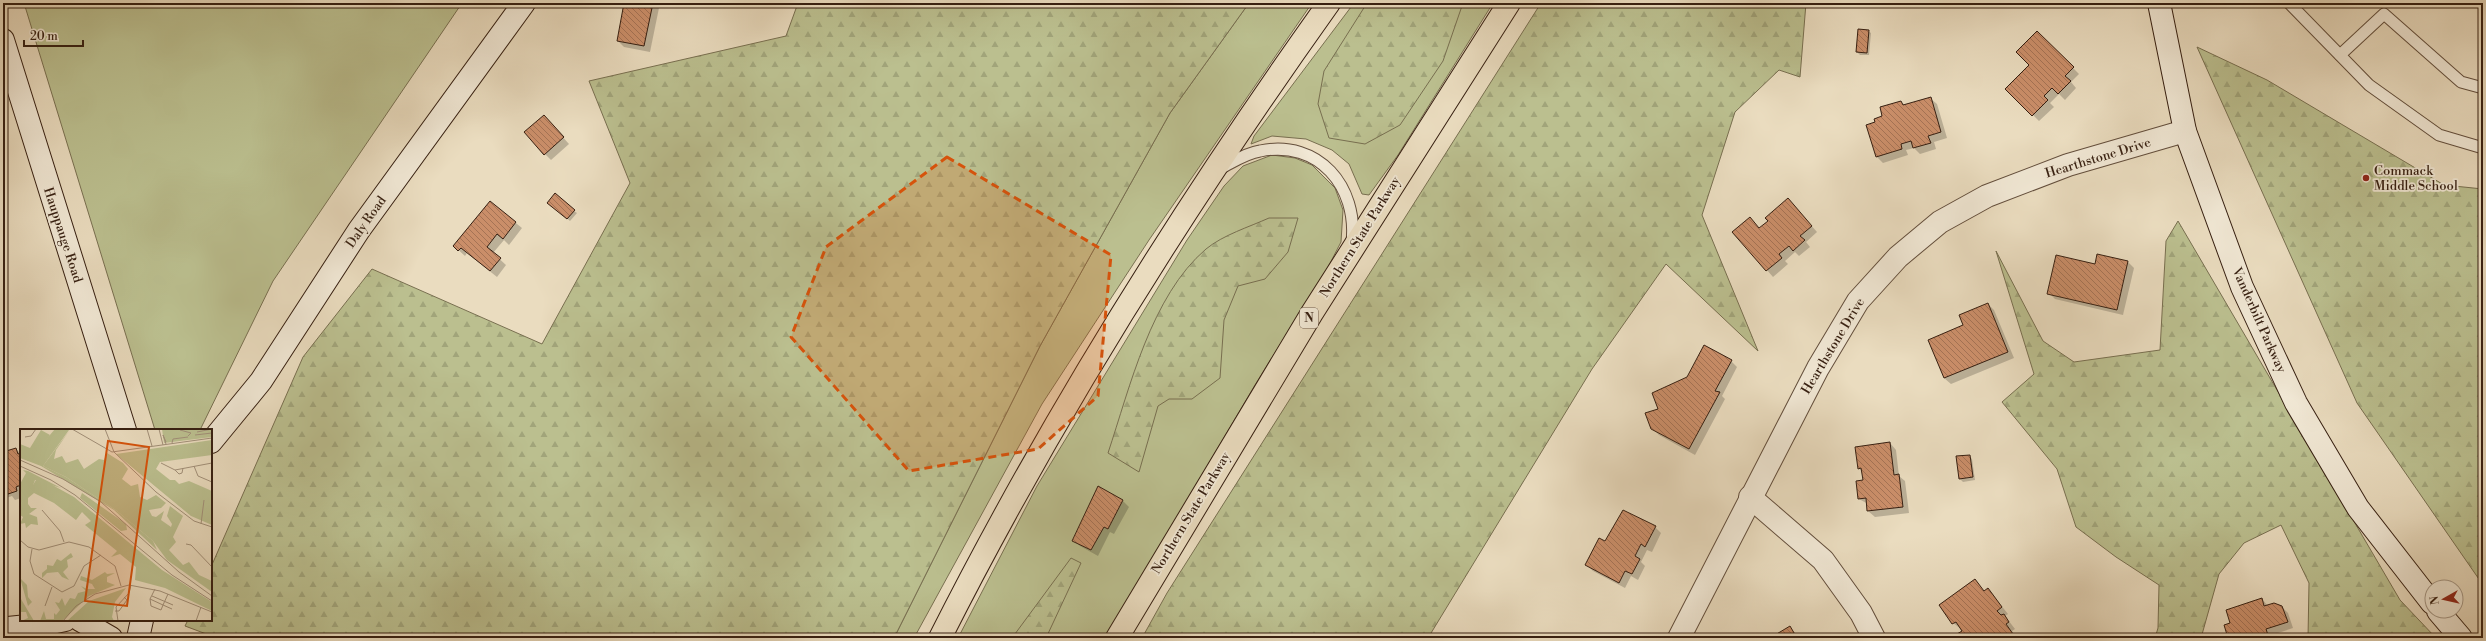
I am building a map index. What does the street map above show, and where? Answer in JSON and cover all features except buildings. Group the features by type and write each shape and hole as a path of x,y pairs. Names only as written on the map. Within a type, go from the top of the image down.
{"highway":[{"path":"940,638 984,554 1082,380 1213,172 1328,3"},
{"name":"Northern State Parkway","path":"1117,638 1273,377 1509,3"}],"street":[{"name":"Daly Road","path":"212,441 261,381 359,230 524,3"},
{"name":"Vanderbilt Parkway","path":"2159,3 2185,132 2242,287 2296,403 2358,508 2424,593"},
{"name":"Hauppauge Road","path":"3,40 125,429"},
{"name":"Hearthstone Drive","path":"1679,638 1750,497 1814,375 1858,301 1904,252 1940,222 1987,196 2068,165 2185,132"},
{"path":"1750,497 1824,560 1861,613 1874,638"},
{"path":"2445,619 2461,638"},
{"path":"11,626 56,621"},
{"path":"82,621 111,638"},
{"path":"138,638 142,621"}],"lane":[{"path":"2289,3 2369,85 2439,135 2483,148"},
{"path":"2340,55 2384,14 2461,82 2483,88"},
{"path":"1213,172 1245,156 1271,150 1299,154 1324,165 1335,174 1349,200 1353,230 1351,253"}],"highlighted area":[{"path":"947,157 1111,255 1098,396 1038,449 909,471 791,337 826,247"}],"green space":[{"path":"24,3 462,3 273,281 200,429 155,429"},
{"path":"798,3 1249,3 1170,113 1040,346 894,638 217,638 185,626 188,621 212,621 212,565 303,357 372,269 542,344 630,183 589,81 786,36"},
{"path":"1249,3 1312,3 1149,240 1042,404 914,638 894,638 1040,346 1170,113"},
{"path":"1354,3 1493,3 1398,155 1369,195 1362,194 1349,164 1332,150 1306,139 1272,136 1251,144 1254,136"},
{"path":"1367,3 1463,3 1443,61 1400,125 1365,144 1329,138 1318,104 1324,71"},
{"path":"1541,3 1806,3 1800,77 1779,70 1735,112 1702,215 1758,351 1666,264 1592,369 1428,638 1142,638 1167,593"},
{"path":"2197,47 2267,80 2444,185 2483,189 2483,585 2357,403"},
{"path":"1272,155 1295,158 1312,165 1335,188 1343,210 1341,242 1327,269 1255,385 1106,638 958,638 1037,486 1187,240 1224,186 1243,166"},
{"path":"1269,218 1298,218 1288,252 1265,279 1238,286 1224,320 1220,378 1192,399 1169,399 1158,406 1139,472 1108,453 1134,372 1157,317 1171,291 1187,269 1206,249 1228,235"},
{"path":"2178,221 2400,600 2436,638 2308,638 2309,583 2281,525 2244,543 2219,574 2201,638 2155,638 2158,628 2159,585 2116,557 2076,527 2057,469 2002,402 2034,374 1996,251 2043,341 2074,362 2160,350 2166,241"},
{"path":"1071,558 1081,563 1046,638 1012,638"}],"place":[{"name":"Commack Middle School","path":"2366,178"}]}
